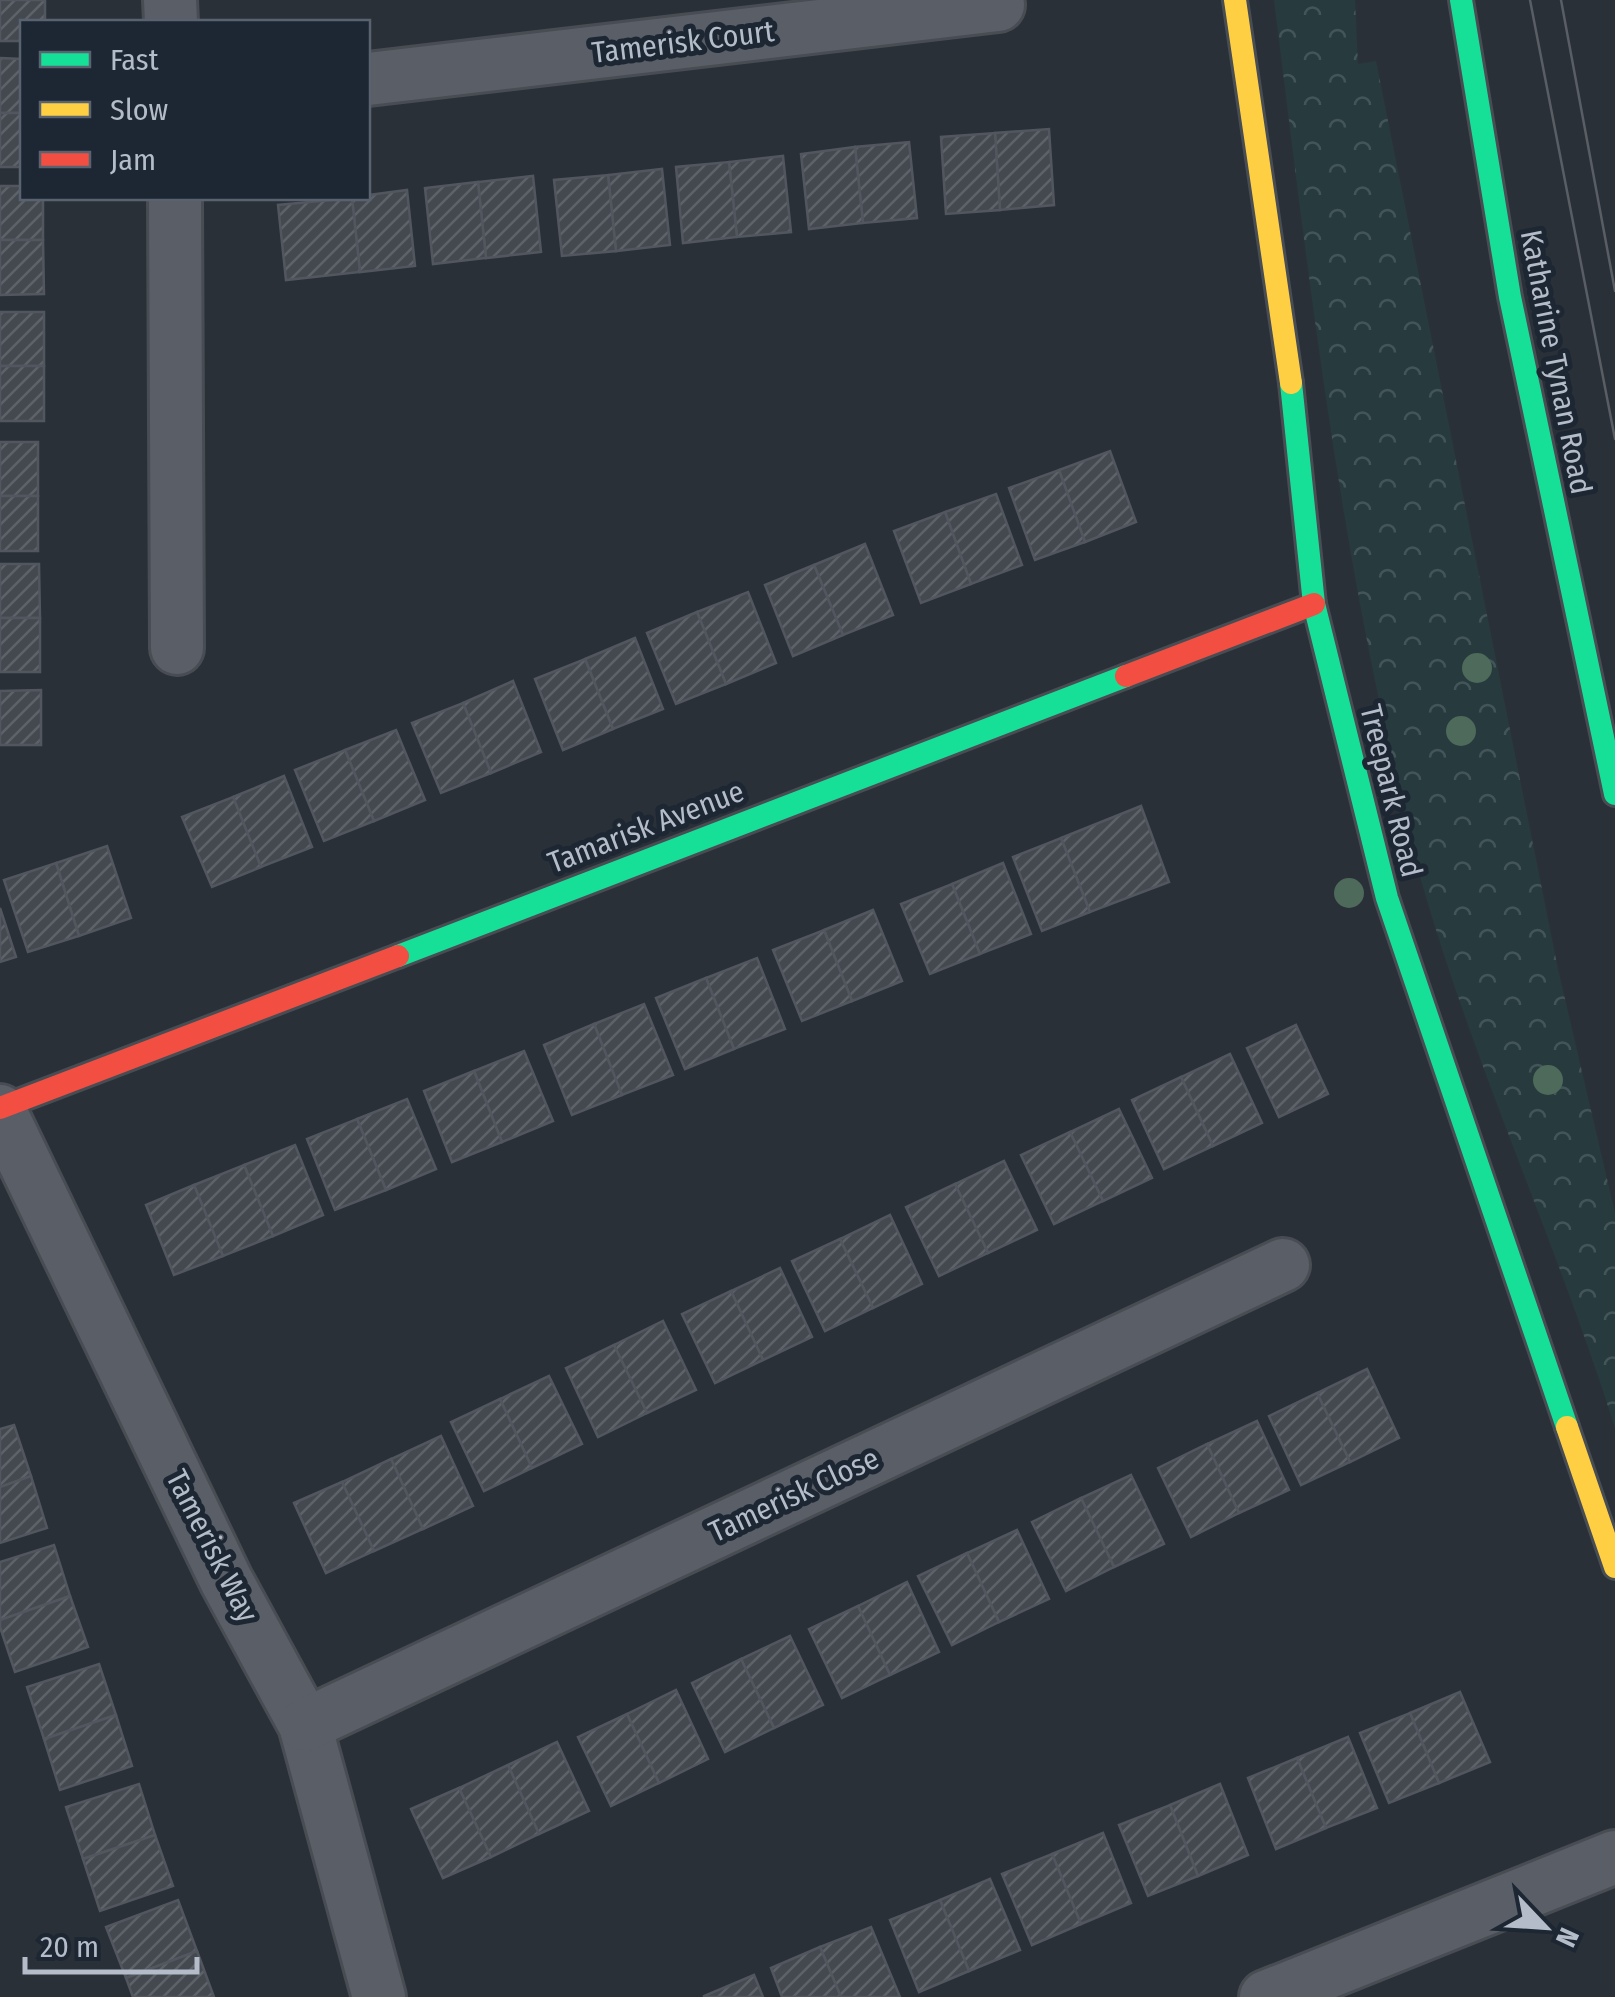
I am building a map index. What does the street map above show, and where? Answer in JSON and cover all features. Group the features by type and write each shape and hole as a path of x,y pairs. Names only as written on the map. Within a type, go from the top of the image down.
{"street":[{"name":"Treepark Road","path":"1235,0 1292,398 1314,604 1386,898 1615,1567"},
{"name":"Katharine Tynan Road","path":"1461,0 1510,297 1615,794"},
{"name":"Tamerisk Court","path":"370,79 998,5"},
{"path":"175,200 177,648"},
{"name":"Tamarisk Avenue","path":"0,1110 1314,604"},
{"name":"Tamerisk Way","path":"0,1110 226,1580 305,1725 379,1997"},
{"name":"Tamerisk Close","path":"305,1725 1283,1265"},
{"path":"1266,1997 1615,1858"}],"green space":[{"path":"1274,0 1355,0 1358,64 1376,61 1558,969 1615,1213 1615,1428 1442,949 1403,811 1361,609 1332,436"}],"building":[{"path":"0,0 45,0 45,20 20,20 20,41 0,41"},
{"path":"0,58 20,59 20,113 0,113"},
{"path":"0,113 20,113 20,167 0,167"},
{"path":"1049,129 1054,205 1000,210 995,133"},
{"path":"995,133 1000,210 946,214 941,137"},
{"path":"909,142 917,218 863,223 855,147"},
{"path":"855,147 863,223 809,229 801,154"},
{"path":"783,156 791,232 737,237 729,162"},
{"path":"729,162 737,237 683,243 676,167"},
{"path":"662,169 670,245 616,251 608,175"},
{"path":"608,175 616,251 562,256 554,180"},
{"path":"533,176 541,252 486,258 478,182"},
{"path":"478,182 486,258 433,264 425,188"},
{"path":"0,186 20,186 20,200 43,200 43,240 0,240"},
{"path":"407,190 415,266 360,272 352,200 370,200 370,195"},
{"path":"352,200 360,272 286,280 278,205"},
{"path":"0,240 43,240 44,294 0,295"},
{"path":"0,312 44,312 44,366 0,366"},
{"path":"0,366 44,366 44,421 0,421"},
{"path":"0,442 38,442 38,496 0,496"},
{"path":"1110,451 1136,522 1085,542 1059,470"},
{"path":"1059,470 1085,542 1035,560 1009,488"},
{"path":"996,494 1022,565 971,584 945,512"},
{"path":"0,496 38,496 38,551 0,551"},
{"path":"945,512 971,584 921,603 894,531"},
{"path":"865,544 893,615 843,635 814,565"},
{"path":"0,564 39,564 40,618 0,618"},
{"path":"814,565 843,635 793,656 765,585"},
{"path":"748,592 776,663 726,684 697,612"},
{"path":"697,612 726,684 676,704 647,633"},
{"path":"0,618 40,618 40,672 0,672"},
{"path":"635,638 663,709 613,729 585,659"},
{"path":"585,659 613,729 563,750 535,679"},
{"path":"513,681 541,752 491,773 463,703"},
{"path":"41,690 41,745 0,745 0,691"},
{"path":"463,703 491,773 441,793 412,723"},
{"path":"396,730 425,800 374,821 345,750"},
{"path":"345,750 374,821 324,841 295,770"},
{"path":"284,776 312,847 261,867 233,797"},
{"path":"233,797 261,867 212,887 182,817"},
{"path":"1141,806 1169,882 1090,912 1061,838"},
{"path":"1061,838 1090,912 1042,931 1013,857"},
{"path":"107,846 131,918 79,936 56,863"},
{"path":"56,863 79,936 28,952 4,880"},
{"path":"1003,863 1031,934 980,954 952,884"},
{"path":"952,884 980,954 930,974 901,904"},
{"path":"0,908 16,957 0,962"},
{"path":"873,910 902,981 852,1001 824,930"},
{"path":"824,930 852,1001 802,1021 773,950"},
{"path":"757,958 785,1029 734,1049 706,978"},
{"path":"706,978 734,1049 685,1069 656,998"},
{"path":"644,1004 673,1075 622,1095 594,1024"},
{"path":"594,1024 622,1095 572,1115 544,1045"},
{"path":"1296,1025 1328,1094 1279,1117 1247,1048"},
{"path":"524,1051 553,1121 502,1142 474,1071"},
{"path":"1230,1054 1262,1123 1213,1146 1181,1077"},
{"path":"474,1071 502,1142 452,1162 424,1091"},
{"path":"1181,1077 1213,1146 1164,1169 1132,1100"},
{"path":"407,1099 436,1169 386,1190 357,1119"},
{"path":"1119,1109 1152,1178 1103,1201 1070,1132"},
{"path":"357,1119 386,1190 335,1210 307,1139"},
{"path":"1070,1132 1103,1201 1054,1224 1021,1155"},
{"path":"295,1145 323,1215 273,1236 244,1165"},
{"path":"1004,1161 1037,1230 988,1253 955,1184"},
{"path":"244,1165 273,1236 223,1256 194,1185"},
{"path":"955,1184 988,1253 939,1276 906,1207"},
{"path":"194,1185 223,1256 174,1275 146,1205"},
{"path":"890,1215 922,1284 873,1308 840,1239"},
{"path":"840,1239 873,1308 825,1331 792,1261"},
{"path":"780,1268 812,1337 763,1360 731,1291"},
{"path":"731,1291 763,1360 715,1383 682,1314"},
{"path":"663,1321 696,1390 647,1413 614,1345"},
{"path":"614,1345 647,1413 598,1437 566,1368"},
{"path":"1367,1369 1399,1438 1350,1462 1317,1393"},
{"path":"549,1376 582,1444 532,1468 500,1399"},
{"path":"1317,1393 1350,1462 1301,1485 1269,1416"},
{"path":"500,1399 532,1468 484,1491 451,1422"},
{"path":"1257,1421 1289,1490 1239,1513 1207,1444"},
{"path":"14,1425 31,1476 0,1487 0,1429"},
{"path":"441,1436 473,1506 423,1529 391,1459"},
{"path":"1207,1444 1239,1513 1191,1537 1158,1468"},
{"path":"391,1459 423,1529 374,1551 342,1482"},
{"path":"1131,1475 1164,1544 1114,1567 1081,1498"},
{"path":"31,1476 47,1528 0,1543 0,1487"},
{"path":"342,1482 374,1551 326,1573 294,1503"},
{"path":"1081,1498 1114,1567 1066,1591 1032,1522"},
{"path":"1017,1530 1049,1599 999,1622 967,1553"},
{"path":"54,1545 70,1596 0,1620 0,1562"},
{"path":"967,1553 999,1622 952,1645 918,1576"},
{"path":"907,1582 939,1652 890,1675 858,1606"},
{"path":"70,1596 88,1647 15,1672 0,1620"},
{"path":"858,1606 890,1675 842,1698 809,1629"},
{"path":"790,1636 823,1705 774,1728 741,1659"},
{"path":"741,1659 774,1728 725,1752 692,1683"},
{"path":"99,1664 116,1715 44,1739 27,1687"},
{"path":"676,1690 708,1759 659,1783 627,1714"},
{"path":"1460,1692 1490,1762 1439,1783 1410,1713"},
{"path":"1410,1713 1439,1783 1389,1803 1360,1733"},
{"path":"627,1714 659,1783 611,1806 578,1737"},
{"path":"116,1715 132,1766 60,1790 44,1739"},
{"path":"1348,1737 1377,1808 1326,1828 1297,1758"},
{"path":"557,1742 589,1811 539,1834 508,1765"},
{"path":"1297,1758 1326,1828 1276,1849 1248,1778"},
{"path":"508,1765 539,1834 491,1857 459,1788"},
{"path":"139,1784 155,1835 83,1859 66,1807"},
{"path":"1220,1784 1248,1855 1198,1876 1170,1805"},
{"path":"459,1788 491,1857 443,1878 411,1809"},
{"path":"1170,1805 1198,1876 1148,1896 1119,1825"},
{"path":"1103,1833 1131,1903 1081,1924 1052,1854"},
{"path":"155,1835 173,1886 100,1911 83,1859"},
{"path":"1052,1854 1081,1924 1032,1945 1002,1874"},
{"path":"990,1879 1020,1950 969,1971 940,1900"},
{"path":"178,1900 197,1951 126,1978 106,1927"},
{"path":"940,1900 969,1971 919,1992 890,1920"},
{"path":"871,1927 900,1997 841,1997 820,1947"},
{"path":"820,1947 841,1997 782,1997 771,1968"},
{"path":"197,1951 214,1997 133,1997 126,1978"},
{"path":"754,1975 763,1997 704,1997 704,1996"}],"tram line":[{"path":"1530,0 1615,439"},
{"path":"1561,0 1615,291"}],"traffic: fast":[{"path":"1461,0 1510,297 1615,794"},
{"path":"1291,383 1314,604 1387,898 1567,1427"},
{"path":"398,956 1126,676"}],"traffic: slow":[{"path":"1235,0 1291,383"},
{"path":"1567,1427 1615,1567"}],"traffic: jam":[{"path":"1126,676 1314,604"},
{"path":"0,1108 398,956"}]}
